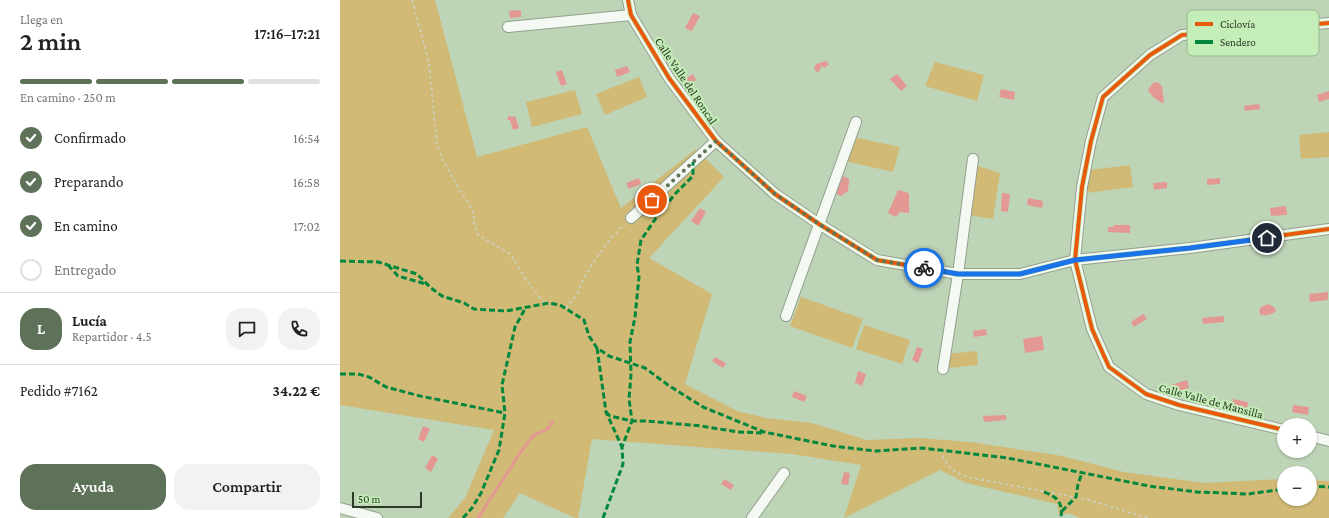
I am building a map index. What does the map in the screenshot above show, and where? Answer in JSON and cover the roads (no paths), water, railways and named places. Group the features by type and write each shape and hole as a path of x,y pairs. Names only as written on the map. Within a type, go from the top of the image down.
{"street":[{"name":"Calle Valle del Roncal","path":"628,0 631,14 669,78 716,141 775,194 819,224 877,260 958,274 1020,274 1075,260 1190,248 1329,230"},
{"path":"508,27 631,14"},
{"name":"Calle Valle de Mansilla","path":"1319,24 1329,23"},
{"name":"Calle Valle de Mansilla","path":"1187,35 1182,35 1150,55 1103,97 1091,141 1082,187 1075,260 1092,329 1109,367 1146,394 1179,405 1277,428"},
{"path":"786,316 856,122"},
{"path":"631,218 716,141"},
{"path":"943,369 958,274 973,159"},
{"path":"1317,438 1329,441"},
{"path":"752,518 784,473"},
{"path":"340,508 377,518"}],"waterway":[{"path":"478,518 524,447 533,436 547,429 553,422"}]}
